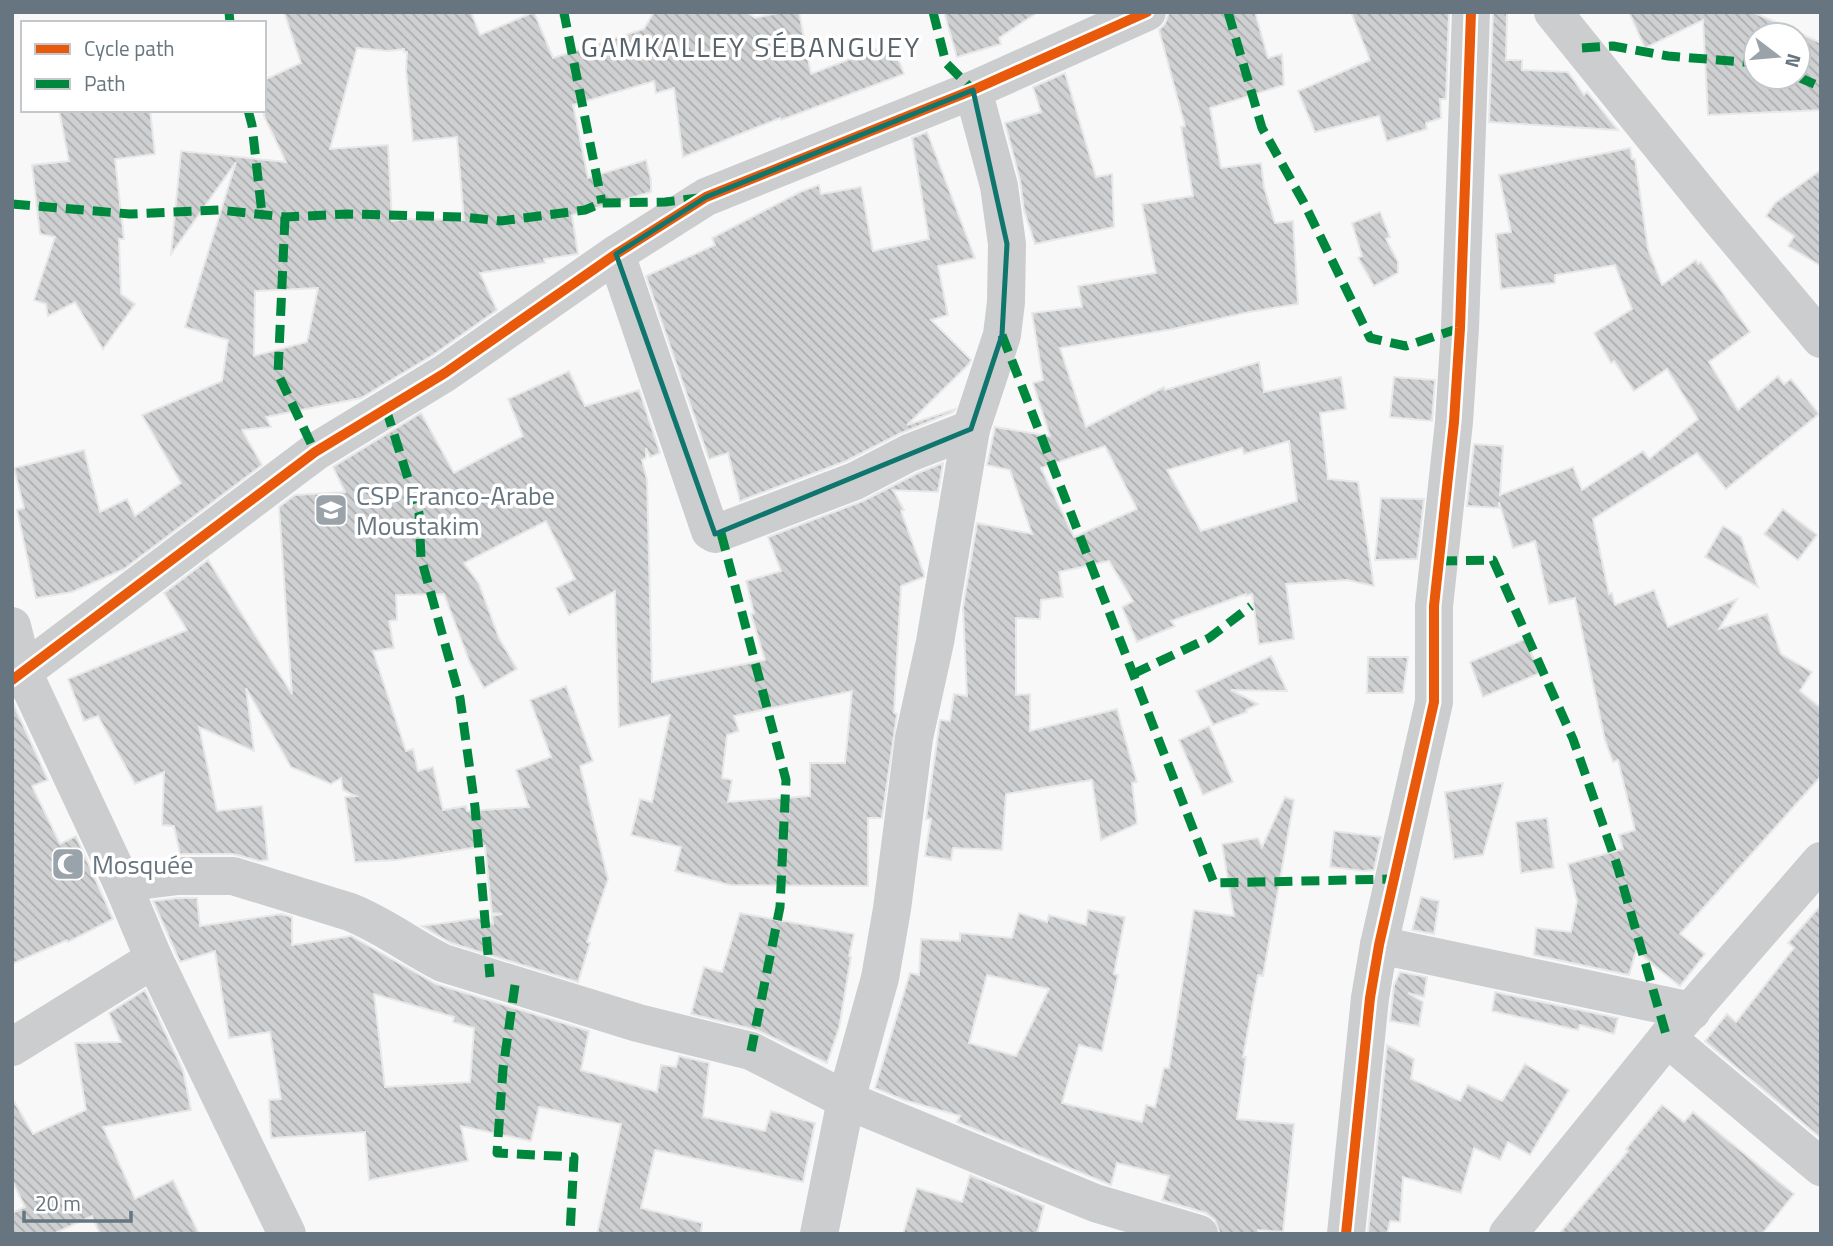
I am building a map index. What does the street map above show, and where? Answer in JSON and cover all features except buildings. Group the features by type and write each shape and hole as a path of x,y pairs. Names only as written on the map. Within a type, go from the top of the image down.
{"street":[{"path":"18,677 315,452 445,373 616,254 706,197 973,90 1147,12"},
{"path":"1346,1234 1361,1073 1379,945 1434,702 1434,606 1454,422 1460,328 1471,12"},
{"path":"1553,12 1821,339"},
{"path":"819,1234 846,1100 880,978 892,909 914,738 935,642 971,429 1002,335 1007,255 999,186 973,90"},
{"path":"616,254 710,531 715,534 855,481 909,453 971,429"},
{"path":"12,626 18,677 122,883 154,959 288,1234"},
{"path":"1508,1234 1680,1025 1821,861"},
{"path":"122,883 178,876 233,876 320,902 365,918 416,950 443,963 638,1023 751,1051 846,1100 1095,1203 1199,1234"},
{"path":"1379,945 1680,1025 1821,1167"},
{"path":"12,1047 154,959"}],"highlighted area":[{"path":"973,90 1007,244 1002,335 971,429 715,534 616,254 706,197"}],"marked path":[{"path":"229,12 230,21"},
{"path":"561,12 564,13 602,203"},
{"path":"933,12 946,63 973,90"},
{"path":"1228,12 1262,128 1304,203 1370,338 1406,346 1460,328"},
{"path":"1582,48 1613,46 1668,56 1742,62"},
{"path":"1812,83 1821,87"},
{"path":"249,112 262,214"},
{"path":"12,204 130,214 219,210 285,217 348,214 463,217 501,221 585,210 602,203 665,202 699,198"},
{"path":"285,217 278,374 315,452"},
{"path":"1002,335 1214,883 1394,879"},
{"path":"386,409 419,513 421,558 460,698 475,807 490,977"},
{"path":"721,533 786,780 780,907 751,1051"},
{"path":"1439,561 1493,560 1573,739 1617,865 1667,1038"},
{"path":"1133,674 1209,638 1251,606"},
{"path":"515,985 503,1069 497,1153 574,1157 570,1234"}],"cycle path":[{"path":"12,680 315,452 445,373 616,254 706,197 973,90 1147,12"},
{"path":"1346,1234 1370,998 1379,945 1434,702 1434,606 1454,422 1460,328 1471,12"}],"place":[{"name":"CSP Franco-Arabe Moustakim","path":"331,510"},
{"name":"Mosquée","path":"68,864"}],"district":[{"name":"GAMKALLEY SÉBANGUEY","path":"751,46"}]}
